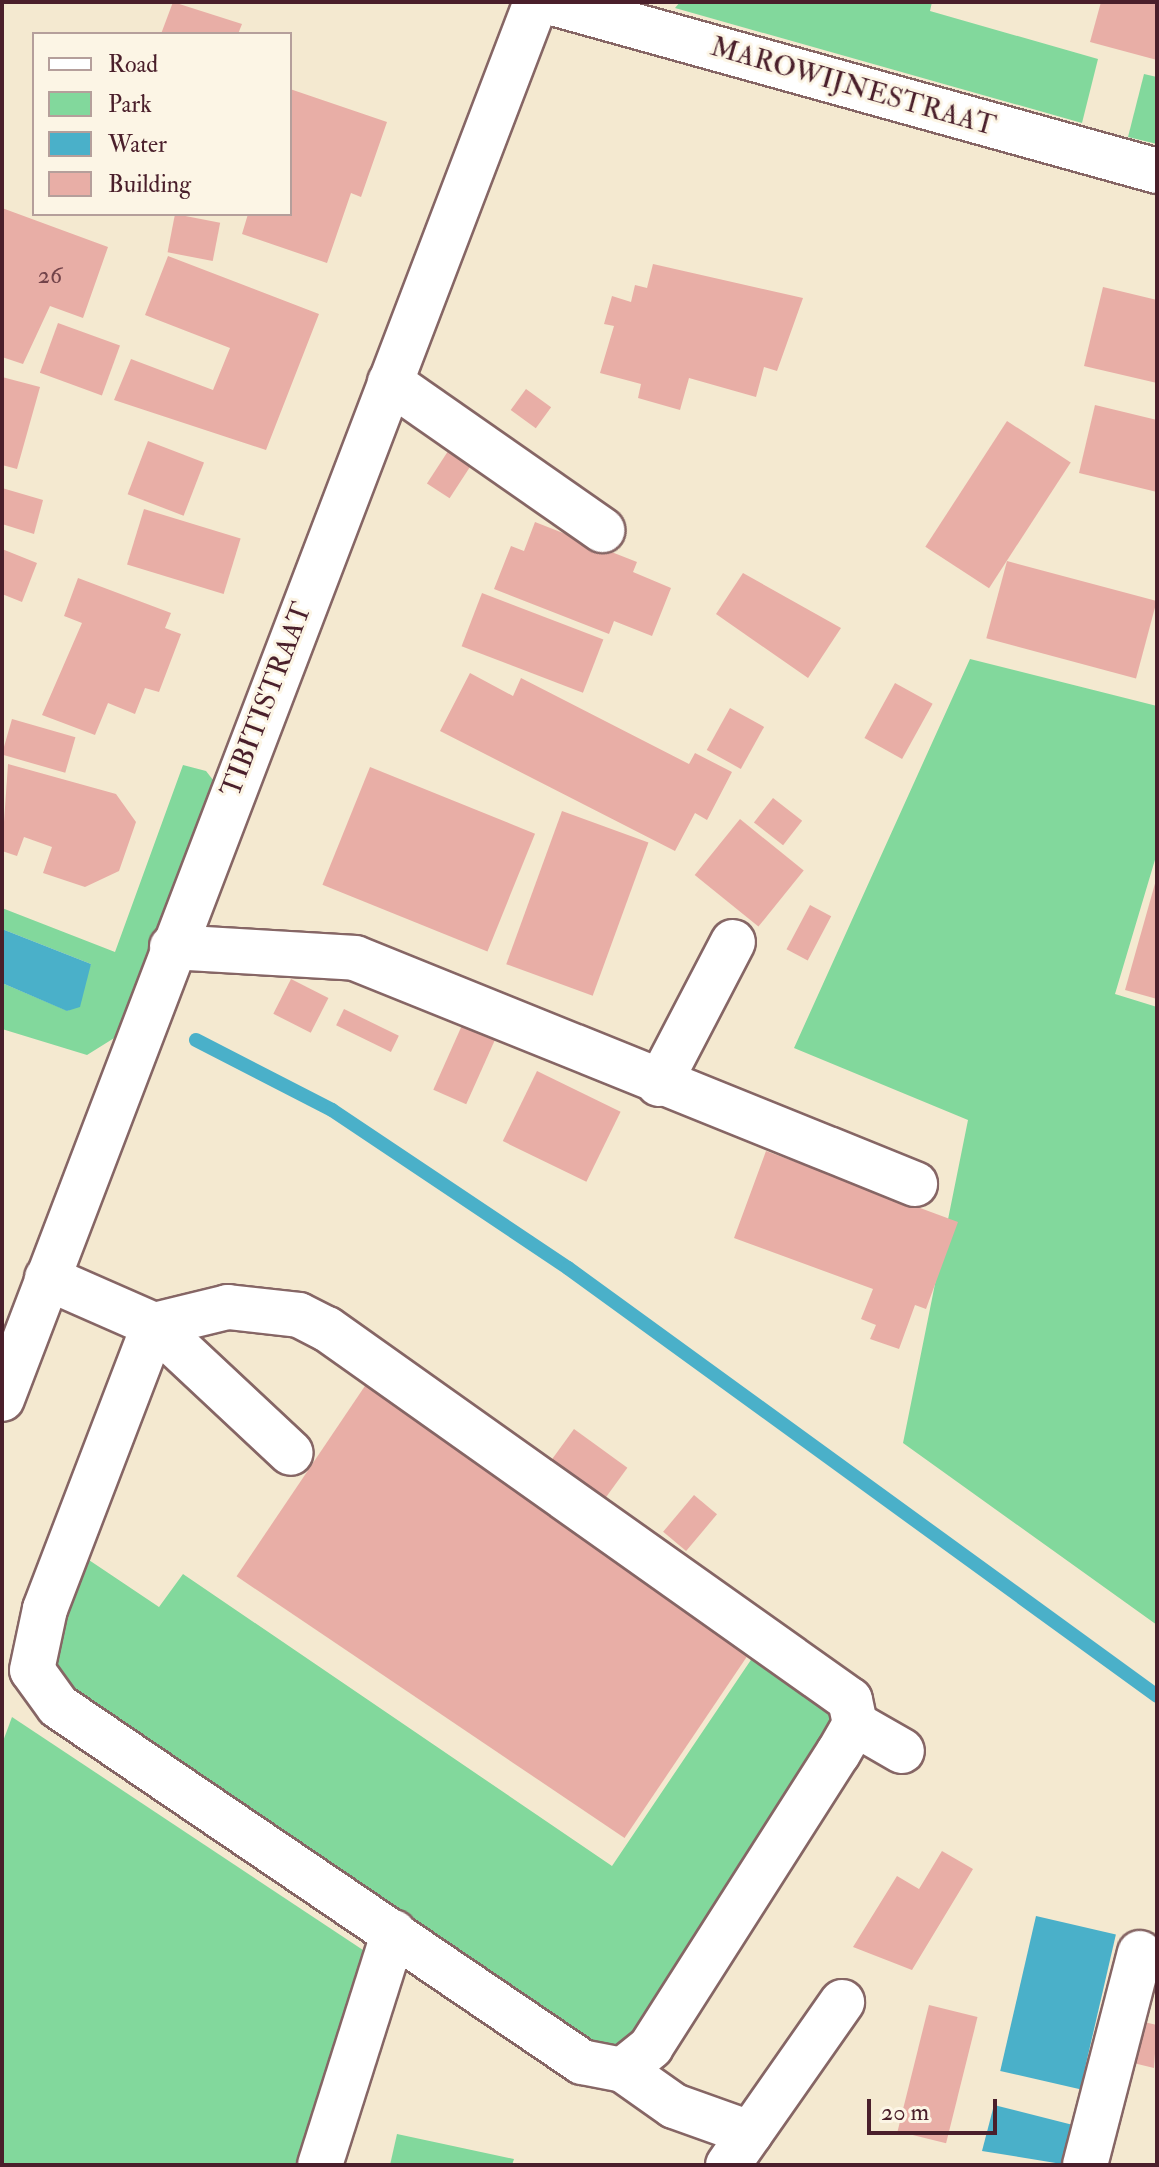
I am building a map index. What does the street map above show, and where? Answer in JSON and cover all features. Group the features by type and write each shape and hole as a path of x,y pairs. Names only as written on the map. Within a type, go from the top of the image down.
{"street":[{"name":"TIBITISTRAAT","path":"2,1399 172,947 536,2"},
{"name":"MAROWIJNESTRAAT","path":"549,2 1157,171"},
{"path":"390,382 602,530"},
{"path":"659,1084 733,942"},
{"path":"172,947 355,958 659,1084 915,1184"},
{"path":"47,1278 154,1325 291,1453"},
{"path":"154,1325 260,1307 327,1329 829,1679 850,1700 855,1724 651,2047 623,2070"},
{"path":"154,1325 45,1609 32,1670 58,1706 582,2062 623,2070 739,2149 842,2002"},
{"path":"855,1724 902,1751"},
{"path":"320,2165 394,1932"},
{"path":"1085,2165 1140,1953"}],"green space":[{"path":"680,2 932,2 930,11 1098,59 1082,123 675,8"},
{"path":"1144,74 1157,77 1157,144 1128,137"},
{"path":"970,659 1157,706 1157,853 1115,994 1157,1007 1157,1625 903,1443 968,1120 794,1048"},
{"path":"183,765 206,771 217,785 119,1035 87,1055 2,1029 2,983 68,1011 91,964 2,929 2,908 115,952"},
{"path":"77,1552 159,1607 183,1574 612,1866 765,1639 828,1681 840,1724 806,1759 645,2039 605,2057 74,1706 48,1667"},
{"path":"12,1717 369,1954 300,2165 2,2165 2,1744"},
{"path":"397,2134 514,2159 512,2165 390,2165"}],"water":[{"path":"2,929 91,964 80,1007 67,1011 2,983"},
{"path":"1036,1916 1116,1934 1080,2089 1000,2071"},
{"path":"994,2105 1077,2126 1068,2165 982,2151"}],"building":[{"path":"173,2 242,24 239,32 162,32"},
{"path":"1101,2 1157,2 1157,60 1090,42"},
{"path":"292,90 387,122 361,197 351,193 327,263 242,234 247,216 292,216"},
{"path":"2,208 108,247 83,318 50,306 23,364 2,357"},
{"path":"175,216 220,223 213,261 168,252"},
{"path":"168,256 319,314 266,450 114,400 131,359 213,390 230,348 145,315"},
{"path":"653,264 803,298 777,371 764,367 756,397 689,378 680,410 638,398 641,384 600,373 614,326 604,324 612,296 631,302 635,285 647,288"},
{"path":"1103,287 1157,300 1157,383 1084,366"},
{"path":"58,323 120,346 102,395 40,373"},
{"path":"2,377 40,387 17,469 2,465"},
{"path":"526,389 551,407 536,428 511,410"},
{"path":"1095,405 1157,420 1157,492 1079,473"},
{"path":"1007,421 1071,462 989,588 925,547"},
{"path":"148,441 204,463 184,516 128,494"},
{"path":"452,445 475,460 450,498 427,484"},
{"path":"2,488 43,500 34,534 2,524"},
{"path":"144,509 241,539 224,594 127,564"},
{"path":"535,522 637,562 633,572 671,588 652,636 614,621 609,634 494,589 511,546 524,551"},
{"path":"2,549 37,563 22,602 2,594"},
{"path":"1007,561 1157,601 1136,678 986,638"},
{"path":"743,573 841,628 808,678 716,614"},
{"path":"78,578 171,613 165,628 181,634 159,692 145,688 135,714 108,703 95,735 42,715 82,623 64,616"},
{"path":"482,593 603,640 583,693 462,646"},
{"path":"470,673 513,696 521,678 689,764 695,753 732,772 707,820 695,813 675,851 440,731"},
{"path":"895,683 933,704 902,759 864,738"},
{"path":"730,708 764,727 741,769 707,750"},
{"path":"12,719 75,737 65,773 2,755"},
{"path":"8,764 116,794 136,822 119,871 85,887 43,873 52,847 24,837 17,856 2,851"},
{"path":"370,767 535,834 487,951 322,885"},
{"path":"773,798 802,821 783,845 754,822"},
{"path":"562,811 648,842 593,996 506,964"},
{"path":"740,819 804,871 758,927 695,875"},
{"path":"1157,880 1157,999 1125,990"},
{"path":"810,905 831,916 808,960 787,949"},
{"path":"291,979 328,998 311,1033 273,1014"},
{"path":"344,1009 399,1036 391,1052 336,1025"},
{"path":"463,1023 496,1038 466,1104 433,1090"},
{"path":"537,1071 621,1112 586,1182 503,1141"},
{"path":"766,1151 958,1222 926,1309 915,1305 899,1349 870,1339 876,1325 861,1319 873,1289 734,1238"},
{"path":"373,1374 761,1636 625,1838 237,1576"},
{"path":"574,1429 627,1468 605,1499 552,1460"},
{"path":"694,1495 717,1514 686,1551 663,1532"},
{"path":"942,1851 973,1869 912,1970 853,1947 897,1876 919,1889"},
{"path":"929,2005 978,2017 946,2143 898,2131"},
{"path":"1131,2019 1157,2025 1154,2068 1121,2060"}],"waterway":[{"path":"196,1040 332,1110 568,1268 1157,1696"}]}
